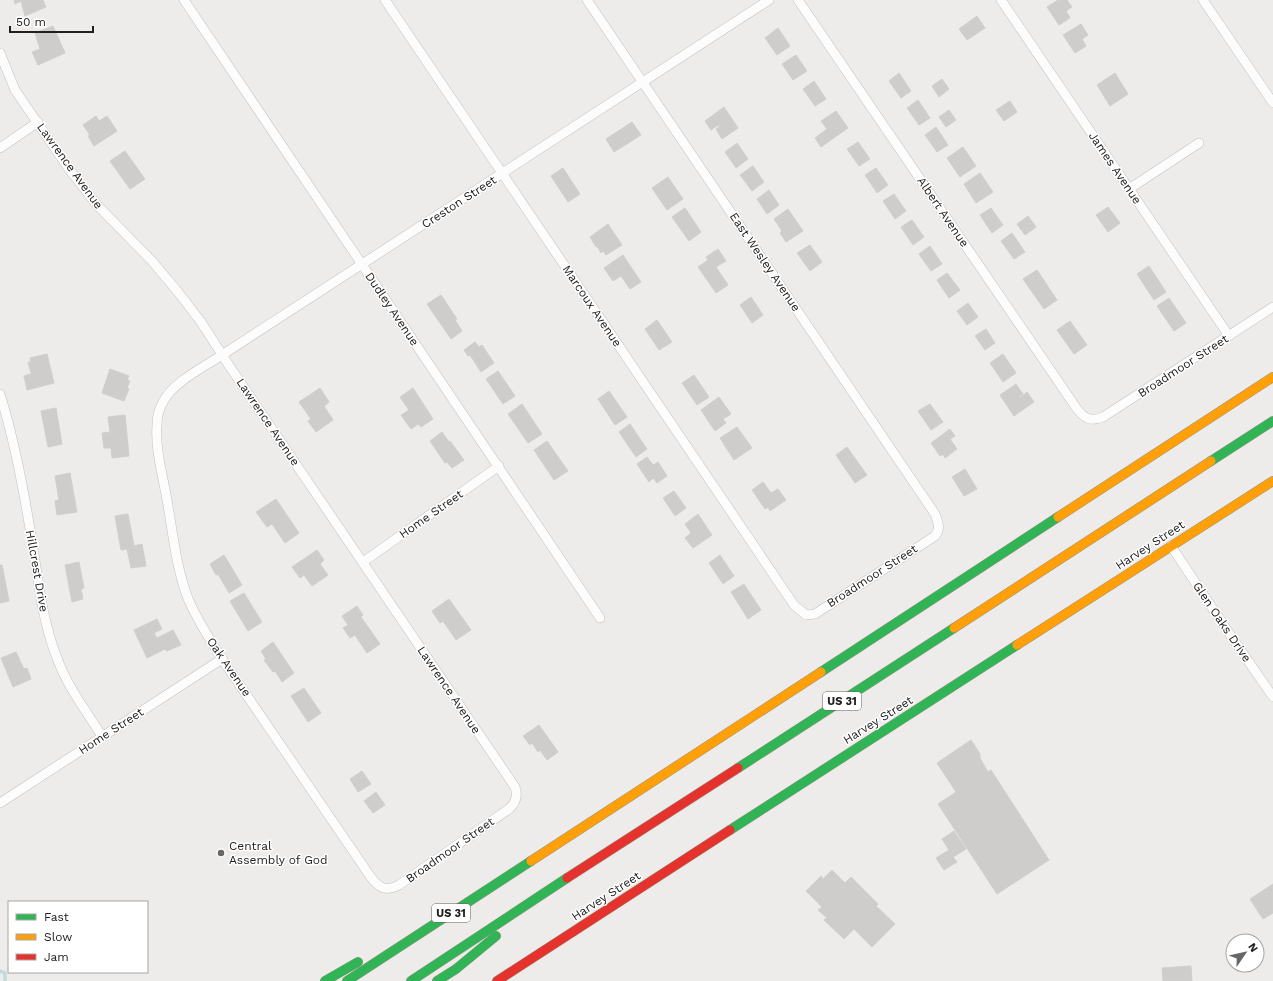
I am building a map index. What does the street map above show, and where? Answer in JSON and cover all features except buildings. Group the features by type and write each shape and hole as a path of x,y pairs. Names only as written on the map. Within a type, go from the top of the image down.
{"main road":[{"name":"US 31","path":"347,981 1273,376"},
{"name":"US 31","path":"411,981 698,793 1273,421"},
{"name":"Harvey Street","path":"497,981 1273,481"},
{"path":"464,894 555,845"},
{"path":"437,981 456,969 560,884"},
{"path":"325,981 368,955"}],"street":[{"name":"Dudley Avenue","path":"184,0 600,618"},
{"name":"Marcoux Avenue","path":"385,0 790,599 800,610"},
{"name":"East Wesley Avenue","path":"586,0 935,514 939,527"},
{"name":"Creston Street","path":"159,412 164,400 171,391 182,382 769,0"},
{"name":"Albert Avenue","path":"798,0 1077,409 1087,419 1091,420"},
{"name":"James Avenue","path":"1001,0 1229,336"},
{"path":"1203,0 1272,98"},
{"name":"Lawrence Avenue","path":"0,53 15,90 69,169 97,205 152,261 178,292 222,355 515,787 516,798 514,804"},
{"path":"0,148 38,122"},
{"path":"1129,188 1198,143"},
{"name":"Broadmoor Street","path":"1091,420 1103,417 1273,307"},
{"name":"Hillcrest Drive","path":"0,394 19,465 39,589 48,632 57,659 69,684 102,736"},
{"name":"Oak Avenue","path":"159,412 157,425 160,458 180,573 189,601 222,659 370,876 382,888"},
{"name":"Home Street","path":"363,562 499,466"},
{"name":"Broadmoor Street","path":"800,610 806,615 814,614 935,536 939,527"},
{"name":"Glen Oaks Drive","path":"1170,546 1273,697"},
{"name":"Home Street","path":"0,803 222,659"},
{"name":"Broadmoor Street","path":"382,888 391,889 399,885 509,809 514,804"}],"waterway":[{"path":"0,971 5,973 5,981"}],"traffic: fast":[{"path":"1211,461 1273,421"},
{"path":"821,672 1058,517"},
{"path":"738,768 954,628"},
{"path":"730,830 1017,645"},
{"path":"347,981 531,861"},
{"path":"411,981 567,878"},
{"path":"437,981 456,969 496,936"},
{"path":"325,981 358,962"}],"traffic: slow":[{"path":"1058,517 1273,377"},
{"path":"954,628 1211,461"},
{"path":"1017,645 1273,481"},
{"path":"531,861 821,672"}],"traffic: jam":[{"path":"567,878 738,768"},
{"path":"497,981 730,830"}],"place":[{"name":"Central Assembly of God","path":"221,853"}]}
